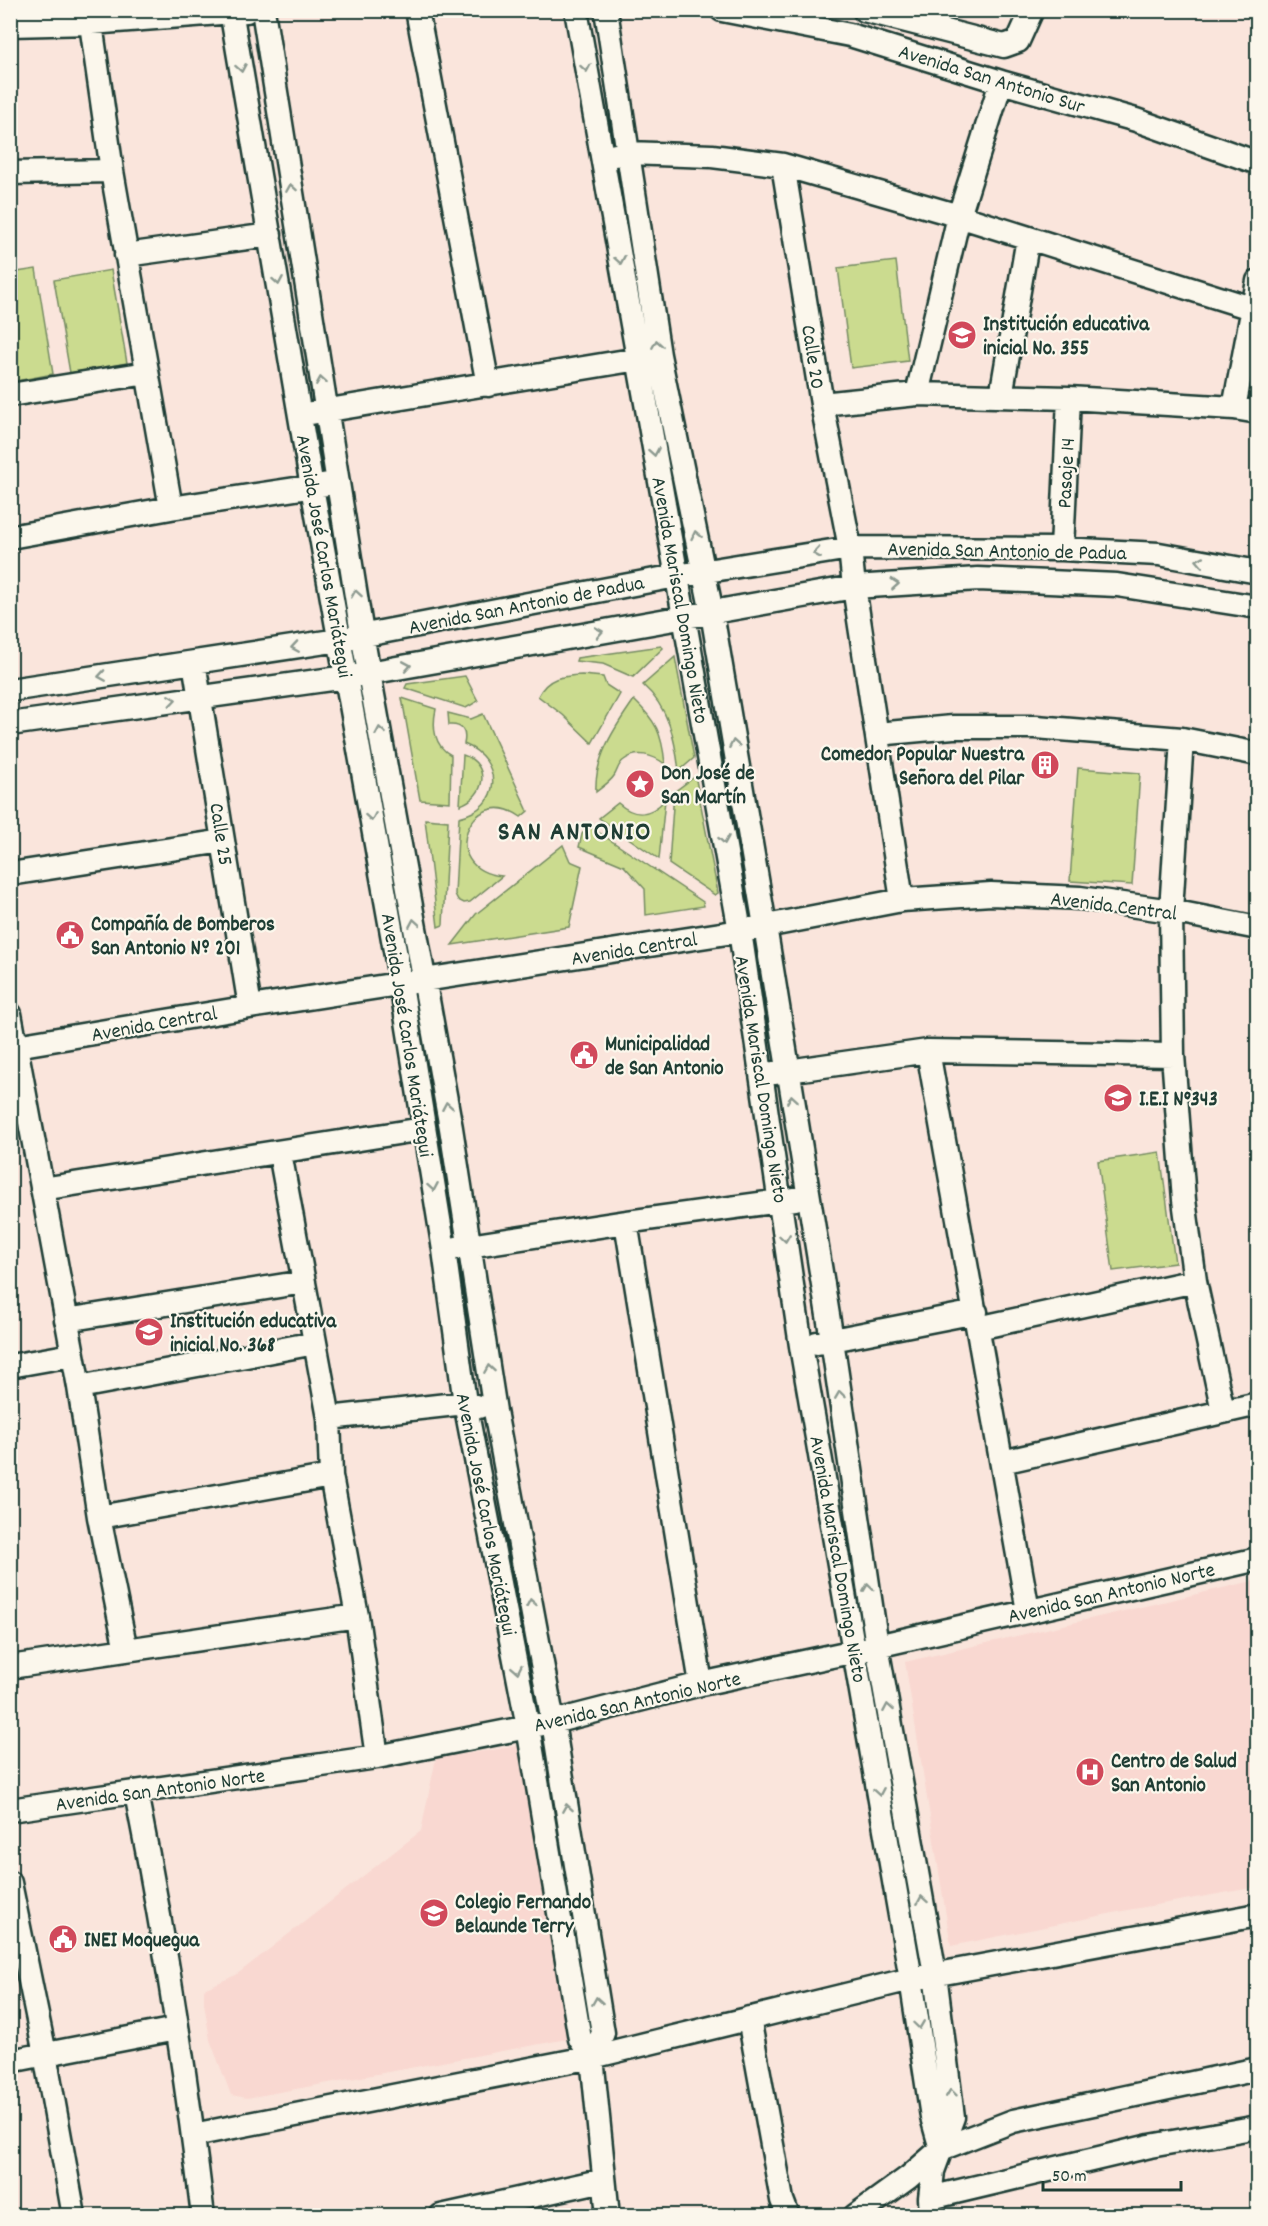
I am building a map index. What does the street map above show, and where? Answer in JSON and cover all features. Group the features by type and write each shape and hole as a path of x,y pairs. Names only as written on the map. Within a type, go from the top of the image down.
{"street":[{"path":"10,25 90,17 256,10"},
{"name":"Avenida José Carlos Mariátegui","path":"262,10 362,634 471,1246 495,1412 553,1722 603,2033 592,2056"},
{"path":"417,10 488,385"},
{"name":"Avenida Mariscal Domingo Nieto","path":"576,10 740,931 801,1346 935,1974 953,2102 953,2117 933,2171 930,2207"},
{"name":"Avenida Mariscal Domingo Nieto","path":"606,10 659,356 712,613 832,1340 866,1648 932,2117 941,2149"},
{"name":"Avenida San Antonio Sur","path":"722,10 850,35 1001,82 1136,120 1257,163"},
{"path":"864,10 1004,46 1018,41 1032,10"},
{"name":"Avenida José Carlos Mariátegui","path":"232,11 312,487 401,984 444,1250 465,1403 528,1726 580,2039 592,2056 608,2216"},
{"path":"90,17 112,171 171,508"},
{"path":"917,394 959,216 1001,82"},
{"path":"602,157 628,153 712,156 783,165 959,216 1251,308"},
{"name":"Calle 20","path":"783,165 822,404 850,548 902,900"},
{"path":"10,173 112,171"},
{"path":"126,255 270,236"},
{"path":"1001,396 1028,238"},
{"path":"1234,408 1257,281"},
{"path":"300,415 638,359"},
{"path":"10,395 147,373"},
{"path":"822,404 917,394 1069,398 1234,408 1257,412"},
{"name":"Pasaje 14","path":"1062,549 1069,398"},
{"path":"10,537 171,508 338,483"},
{"name":"Avenida San Antonio de Padua","path":"10,690 339,640 676,576 850,548 1062,549 1159,554 1257,572"},
{"name":"Avenida San Antonio de Padua","path":"10,724 346,676 854,587 978,579 1118,585 1257,608"},
{"name":"Calle 25","path":"194,662 250,1007"},
{"path":"877,734 953,728 1036,727 1182,739 1257,754"},
{"path":"1182,739 1171,911 1173,1055 1184,1200 1195,1281 1223,1411"},
{"path":"10,874 223,841"},
{"name":"Avenida Central","path":"13,1047 250,1007 740,931 902,900 991,894 1080,898 1171,911 1257,928"},
{"path":"10,1014 13,1047 42,1189 99,1517 126,1650"},
{"path":"760,1076 928,1051 1173,1055"},
{"path":"928,1051 1028,1611"},
{"path":"42,1189 423,1129"},
{"path":"770,1140 798,1136"},
{"path":"280,1153 329,1418 331,1476 357,1616 376,1757"},
{"path":"444,1250 808,1197"},
{"path":"626,1222 701,1684"},
{"path":"801,1346 977,1320 1195,1281"},
{"path":"66,1320 304,1282"},
{"path":"78,1387 315,1343"},
{"path":"10,1366 72,1354"},
{"path":"329,1418 465,1403 495,1412"},
{"path":"1002,1462 1257,1404"},
{"path":"99,1517 331,1476"},
{"name":"Avenida San Antonio Norte","path":"10,1810 376,1757 553,1722 701,1684 1257,1559"},
{"path":"10,1666 357,1616"},
{"path":"135,1793 150,1866 193,2135 203,2216"},
{"path":"10,1883 45,2054 74,2216"},
{"path":"193,2135 592,2056 935,1974 1257,1915"},
{"path":"748,2018 782,2200 788,2216"},
{"path":"10,2061 176,2029"},
{"path":"855,2216 909,2177 941,2149 1013,2121 1257,2068"},
{"path":"930,2207 1150,2146 1257,2127"},
{"path":"441,2216 604,2180"}],"shaded area":[{"name":"Centro de Salud San Antonio","path":"1257,1580 1257,1887 1128,1910 951,1946 905,1662"},
{"name":"Colegio Fernando Belaunde Terry","path":"518,1746 521,1757 533,1764 572,2030 567,2039 247,2098 231,2095 210,2040 204,1989 236,1975 421,1831 436,1758"}],"green space":[{"path":"896,261 908,361 851,368 838,268"},
{"path":"36,269 53,374 11,382 11,273"},
{"path":"111,270 127,363 70,373 54,280"},
{"path":"661,646 663,648 633,677 603,664 576,661 577,658"},
{"path":"675,657 694,758 679,771 673,736 665,714 643,685"},
{"path":"582,675 603,677 606,685 620,694 592,743 563,715 538,696 551,681"},
{"path":"465,676 478,701 466,708 405,688 407,684"},
{"path":"402,698 436,709 434,723 436,735 441,747 451,755 450,802 420,800"},
{"path":"634,700 648,714 657,728 665,764 655,758 640,754 629,757 620,763 614,776 596,792 596,779 602,755 613,732"},
{"path":"448,713 471,719 483,714 528,811 521,817 503,809 487,810 475,818 467,831 465,845 470,859 481,870 502,876 470,902 464,903 458,900 455,894 459,817 473,812 484,804 493,783 486,761 477,751 464,744 464,732 460,727 449,725"},
{"path":"463,755 478,765 482,780 475,795 460,805"},
{"path":"1078,768 1140,773 1132,885 1070,881"},
{"path":"693,778 696,780 718,893 715,895 669,864 674,792"},
{"path":"665,800 659,859 599,818 618,803 630,811 642,813 654,809"},
{"path":"425,819 448,821 443,925 438,927"},
{"path":"589,826 703,902 704,906 646,915 645,889 624,866 579,847 582,834"},
{"path":"563,845 570,861 582,866 569,927 452,945 476,914"},
{"path":"1160,1152 1175,1263 1113,1271 1098,1161"}],"place":[{"name":"Institución educativa inicial No. 355","path":"962,335"},
{"name":"Comedor Popular Nuestra Señora del Pilar","path":"1045,765"},
{"name":"Don José de San Martín","path":"640,784"},
{"name":"Compañía de Bomberos San Antonio Nº 201","path":"70,935"},
{"name":"Municipalidad de San Antonio","path":"584,1055"},
{"name":"I.E.I N°343","path":"1118,1098"},
{"name":"Institución educativa inicial No. 368","path":"149,1332"},
{"name":"Centro de Salud San Antonio","path":"1090,1772"},
{"name":"Colegio Fernando Belaunde Terry","path":"434,1913"},
{"name":"INEI Moquegua","path":"63,1939"}],"district":[{"name":"SAN ANTONIO","path":"575,830"}]}
